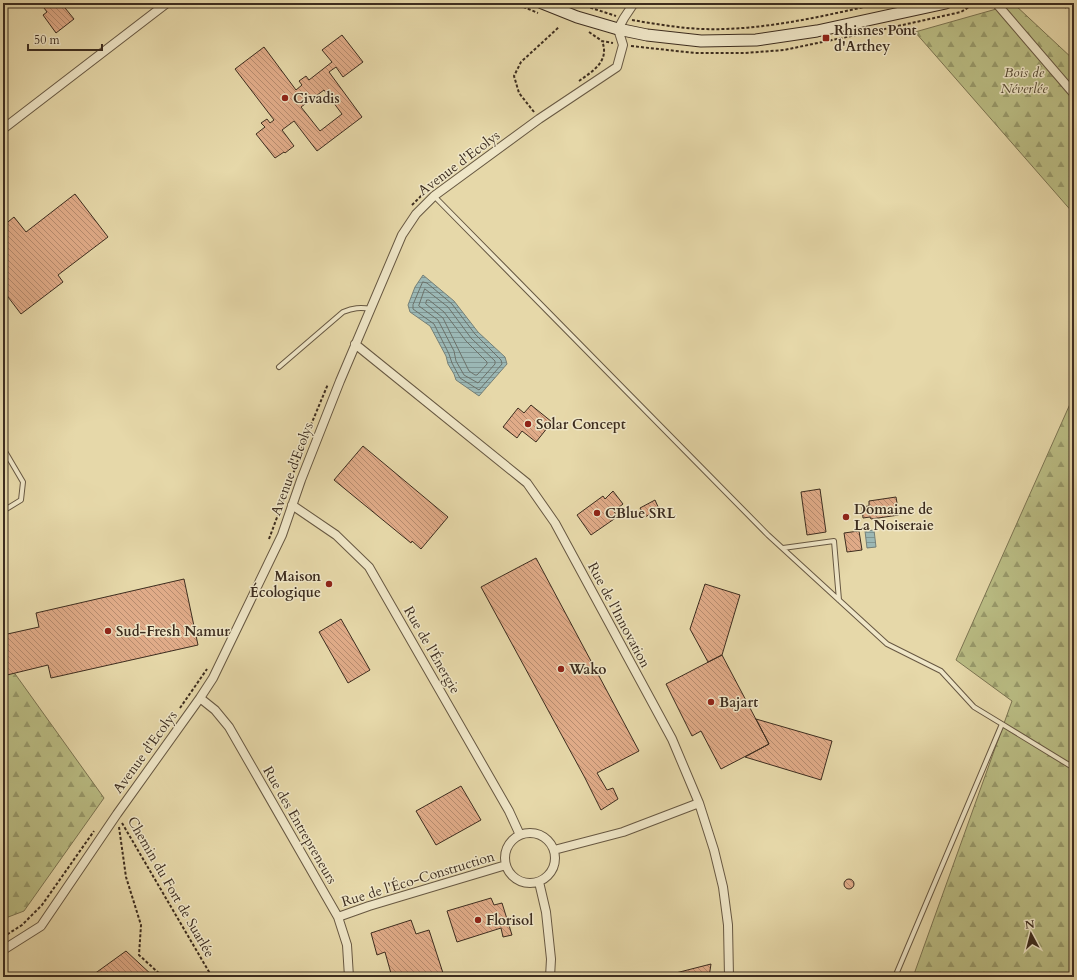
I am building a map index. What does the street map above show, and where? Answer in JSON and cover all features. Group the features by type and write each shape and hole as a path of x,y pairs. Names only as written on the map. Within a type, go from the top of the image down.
{"main road":[{"path":"542,3 577,17 618,29 648,35 701,41 756,40 817,31 946,3"}],"street":[{"path":"3,129 167,3"},
{"path":"618,29 634,3"},
{"path":"996,3 1074,94"},
{"name":"Avenue d'Ecolys","path":"3,950 41,926 117,814 213,678 282,535 292,505 355,344 402,235 416,214 434,196 539,120 617,68 622,45 618,29"},
{"name":"Rue de l'Innovation","path":"355,344 526,483 555,523 672,739 699,803 714,850 723,887 728,925 729,977"},
{"name":"Rue de l'Énergie","path":"292,505 336,535 369,567 510,811 520,835"},
{"name":"Rue des Entrepreneurs","path":"200,698 215,710 229,727 338,917 347,945 349,977"},
{"path":"554,850 623,832 699,803"},
{"path":"532,832 541,835 549,841 554,850 556,861 552,871 548,876 539,882 529,883 520,881 513,877 506,866 505,856 507,847 513,839 520,835 532,832"},
{"name":"Rue de l'Éco-Construction","path":"338,917 369,906 506,866"},
{"path":"539,882 546,912 551,959 550,977"}],"lane":[{"path":"434,196 768,535 887,644 941,671 974,707 1074,768"},
{"path":"279,367 343,312 361,307 370,309"},
{"path":"3,448 23,482 21,500 3,511"},
{"path":"783,548 834,541 839,600"},
{"path":"895,977 1002,724"}],"path":[{"path":"576,3 624,18 649,23 701,29 755,27 815,18 882,3"},
{"path":"539,120 519,93 514,76 521,62 559,27"},
{"name":"Chemin du Fort de Suarlée","path":"117,814 126,878 141,925 139,955 162,977"},
{"name":"Chemin du Fort de Suarlée","path":"117,814 212,977"}],"green space":[{"name":"Bois de Néverlée","path":"1014,4 1074,60 1074,214 915,32"},
{"path":"1074,395 1074,977 913,977 1012,701 956,660"},
{"path":"3,657 104,798 24,911 3,919"}],"water":[{"path":"423,275 454,301 478,332 505,357 507,364 479,396 456,380 448,364 446,356 430,326 410,312 408,305 415,287"},
{"path":"874,530 876,547 867,548 865,531"}],"building":[{"path":"33,3 55,3 56,5 61,3 74,19 56,33 43,15 47,12 41,4 37,7"},
{"name":"Civadis","path":"342,35 363,62 343,77 336,67 329,72 362,117 317,151 294,121 282,130 294,146 275,158 256,134 265,127 261,123 267,119 270,123 274,120 235,69 264,47 296,90 302,85 299,81 306,76 309,80 332,62 322,50","holes":["324,90 342,114 320,131 301,107"]},
{"path":"75,194 108,237 58,275 63,282 21,314 5,293 3,294 3,226 14,217 26,232"},
{"name":"Solar Concept","path":"531,405 552,422 536,442 522,431 517,438 503,427 518,408 524,413"},
{"path":"363,446 448,517 421,549 412,541 411,543 334,480"},
{"path":"820,489 826,532 807,535 801,492"},
{"name":"CBlue SRL","path":"613,491 623,504 614,511 617,517 591,535 577,515 603,496 605,499"},
{"path":"896,497 899,515 871,519 870,517 863,518 862,507 869,506 869,501"},
{"path":"655,500 659,509 645,517 640,508"},
{"path":"859,531 862,550 847,552 844,533"},
{"name":"Wako","path":"536,558 639,751 597,773 607,790 613,788 618,799 601,810 481,587"},
{"name":"Sud-Fresh Namur","path":"184,579 198,645 51,678 48,665 7,675 3,659 3,635 39,627 36,613"},
{"path":"705,584 740,595 722,655 708,662 690,629"},
{"path":"341,619 370,670 348,683 319,632"},
{"name":"Bajart","path":"722,655 769,744 721,769 701,731 692,736 666,684"},
{"path":"756,719 832,741 821,780 745,757 769,744"},
{"path":"461,786 481,820 436,845 416,811"},
{"path":"847,879 851,879 853,880 853,888 847,889 844,886 844,882"},
{"name":"Florisol","path":"491,898 494,905 502,903 512,935 503,937 501,928 457,942 447,911"},
{"path":"411,920 416,934 429,930 443,973 431,977 392,977 385,952 377,955 371,933"},
{"path":"126,951 154,977 90,977"},
{"path":"711,964 709,977 660,977"}],"railway":[{"path":"1061,3 1074,13"}],"place":[{"name":"Rhisnes Pont d'Arthey","path":"826,38"},
{"name":"Civadis","path":"285,98"},
{"name":"Solar Concept","path":"528,424"},
{"name":"CBlue SRL","path":"597,513"},
{"name":"Domaine de La Noiseraie","path":"846,517"},
{"name":"Maison Écologique","path":"329,584"},
{"name":"Sud-Fresh Namur","path":"108,631"},
{"name":"Wako","path":"561,669"},
{"name":"Bajart","path":"711,702"},
{"name":"Florisol","path":"478,920"}]}
